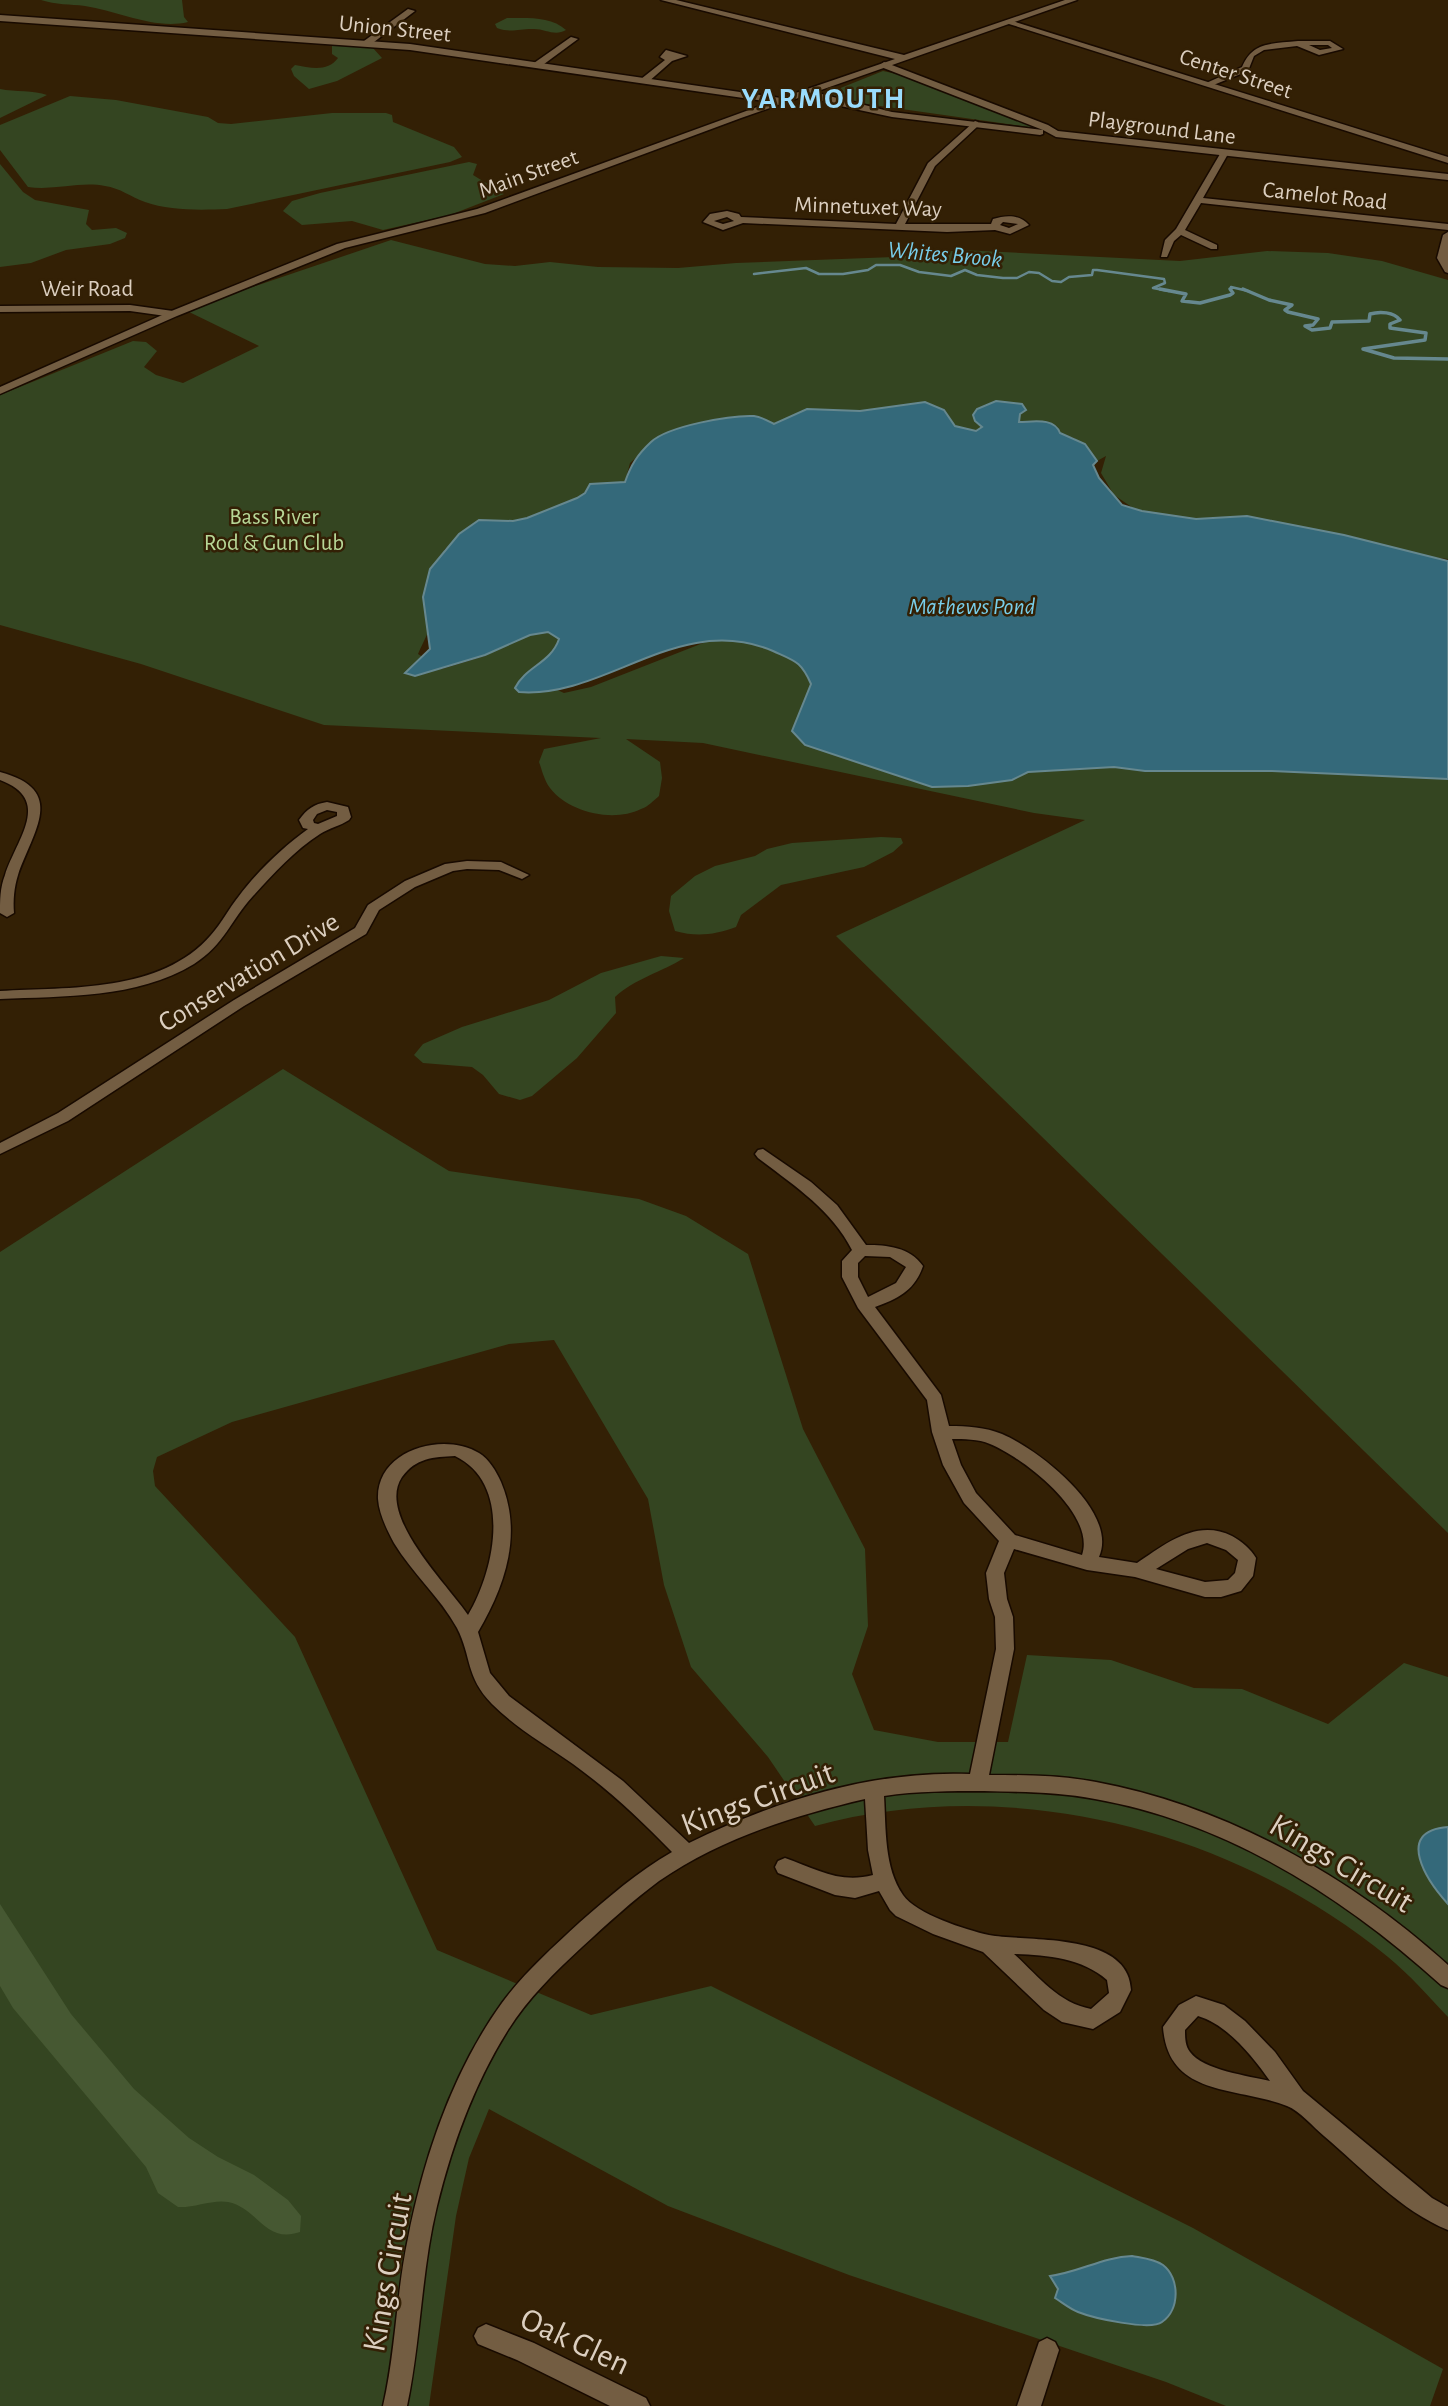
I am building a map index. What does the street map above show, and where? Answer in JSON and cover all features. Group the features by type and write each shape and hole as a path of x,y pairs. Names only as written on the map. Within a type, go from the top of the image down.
{"main road":[{"path":"666,0 904,58"},
{"name":"Main Street","path":"0,391 173,314 357,241 481,211 884,65 1073,0"},
{"name":"Union Street","path":"0,18 368,43 784,101"},
{"name":"Center Street","path":"1012,22 1448,160"},
{"name":"Playground Lane","path":"884,65 1045,127 1056,134 1448,177"},
{"path":"806,93 855,107 1056,134"},
{"name":"Weir Road","path":"0,309 130,308 173,314"}],"street":[{"path":"368,43 411,11"},
{"path":"537,65 574,38"},
{"path":"1208,84 1245,69 1251,55 1262,48 1298,43"},
{"path":"644,81 670,59"},
{"path":"900,226 931,165 975,124"},
{"path":"1164,255 1170,240 1180,231 1224,154"},
{"name":"Camelot Road","path":"1198,200 1435,226 1447,233"},
{"name":"Minnetuxet Way","path":"739,220 947,229 995,227"},
{"path":"1180,231 1214,247"},
{"path":"1447,233 1442,258 1448,270"},
{"path":"0,776 24,785 33,795 36,812 6,893 7,913"},
{"path":"0,995 122,985 162,975 183,964 214,942 244,896 317,828"},
{"name":"Conservation Drive","path":"0,1149 64,1117 239,1003 361,931 373,908 410,884 450,867 467,865 500,866 522,875"},
{"path":"763,1154 833,1209 851,1228 861,1251"},
{"path":"864,1304 890,1295 912,1278 915,1266 906,1256 887,1250 861,1251 850,1261 850,1277 864,1304 934,1399 952,1465 971,1498 1009,1540 1087,1563 1140,1570 1172,1583 1199,1589 1224,1589 1236,1585 1247,1571 1247,1558 1235,1544 1223,1537 1208,1534 1195,1537 1140,1570"},
{"path":"941,1432 996,1439 1028,1460 1075,1500 1092,1528 1095,1551 1087,1563"},
{"path":"468,1632 494,1584 502,1550 503,1519 495,1484 483,1465 463,1453 443,1448 424,1452 403,1463 389,1482 386,1501 392,1521 408,1553 439,1588 468,1632 476,1666 493,1693 631,1798 687,1856"},
{"path":"978,1783 1005,1649 1004,1617 998,1599 995,1573 1009,1540"},
{"name":"Kings Circuit","path":"395,2406 413,2271 429,2195 447,2137 478,2060 503,2018 570,1944 617,1902 662,1868 730,1833 796,1809 874,1791 935,1782 1030,1783 1110,1793 1210,1823 1288,1860 1371,1912 1411,1942 1448,1978"},
{"path":"874,1791 881,1870 898,1906 937,1926 990,1945 1020,1945 1091,1956 1107,1967 1119,1982 1119,1994 1110,2009 1093,2019 1070,2015 1034,1987 990,1945"},
{"path":"785,1867 835,1886 855,1889 885,1881"},
{"path":"1295,2098 1217,2077 1187,2064 1175,2048 1174,2027 1186,2012 1196,2006 1217,2012 1267,2059 1295,2098 1424,2206 1448,2219"},
{"name":"Oak Glen","path":"486,2336 522,2347 605,2393 638,2406"},
{"path":"1028,2406 1047,2350"}],"green space":[{"path":"41,0 182,0 184,17 188,22 163,24 98,8"},
{"path":"507,18 546,20 566,30 557,33 537,29 511,31 497,28 495,24"},
{"path":"332,44 372,47 382,58 337,81 309,89 294,76 291,69 295,65 319,68 334,62 338,58 332,54"},
{"path":"883,71 906,76 1042,129 845,101 828,93"},
{"path":"0,89 36,92 47,95 0,118"},
{"path":"70,96 116,100 208,117 218,123 231,124 332,113 386,113 392,115 393,122 454,147 462,157 450,162 227,209 164,207 116,189 96,185 28,187 0,150 0,125"},
{"path":"469,162 477,164 473,175 504,194 450,215 383,230 352,221 302,225 283,211 292,201 320,193"},
{"path":"0,164 23,192 35,200 89,210 86,224 92,230 116,228 127,233 125,238 110,244 66,250 31,263 0,267"},
{"name":"Bass River Rod & Gun Club","path":"391,240 485,264 515,266 550,262 598,267 678,268 894,257 961,250 1180,261 1267,251 1328,253 1382,261 1448,280 1448,559 1380,551 1289,524 1211,521 1157,515 1133,508 1114,495 1101,473 1106,456 1097,461 1074,438 1018,423 1020,414 1025,410 1022,404 996,401 975,421 982,427 981,430 969,431 955,426 944,410 925,402 860,411 807,409 774,424 757,416 706,423 640,454 630,463 625,482 591,484 585,493 577,498 527,518 513,521 486,520 465,532 444,550 445,579 440,604 418,654 442,669 485,656 504,644 534,611 567,641 543,662 538,681 564,693 591,687 726,634 1138,765 1448,756 1448,1533 836,936 1085,820 1034,813 703,743 626,739 660,762 662,778 659,796 646,807 630,813 592,813 579,809 558,796 548,785 539,762 544,749 601,738 324,725 141,664 0,625 0,395 133,341 146,342 157,351 144,367 156,375 183,383 259,346 185,310"},
{"path":"901,838 903,843 893,852 864,867 781,885 741,915 736,927 706,934 675,931 669,911 671,896 695,876 715,866 792,843"},
{"path":"661,956 684,958 631,985 615,997 616,1013 577,1058 532,1096 520,1100 499,1094 483,1075 472,1067 423,1063 414,1055 423,1044 462,1027 549,1000 601,973"},
{"path":"283,1069 449,1171 639,1199 686,1216 748,1254 803,1429 865,1549 868,1626 852,1674 874,1730 938,1742 1008,1742 1027,1655 1111,1660 1194,1688 1242,1689 1328,1724 1404,1663 1448,1677 1448,2017 1388,1957 1327,1912 1260,1875 1190,1845 1116,1824 1041,1810 965,1806 889,1811 815,1826 768,1757 691,1667 664,1585 648,1499 554,1340 509,1344 232,1422 157,1457 153,1471 155,1486 295,1637 437,1950 591,2015 711,1986 1193,2228 1443,2369 1430,2406 1226,2406 1166,2382 849,2275 668,2206 489,2109 469,2158 456,2216 429,2406 0,2406 0,1252"},
{"path":"0,1904 71,2014 134,2089 189,2138 218,2157 254,2175 288,2200 301,2216 300,2232 278,2233 247,2211 228,2202 178,2207 158,2193 146,2167 13,2008 0,1986"}],"water":[{"name":"Mathews Pond","path":"996,401 1022,404 1026,410 1020,414 1019,422 1048,422 1060,433 1085,444 1097,461 1093,465 1099,478 1122,505 1142,511 1196,519 1247,516 1344,535 1448,561 1448,779 1272,771 1145,771 1114,767 1028,772 1012,780 968,786 932,787 805,745 792,731 811,684 804,671 781,654 739,642 706,642 674,648 582,683 551,691 519,692 515,688 555,647 559,639 548,632 530,635 485,655 415,676 405,673 430,649 423,597 430,569 459,534 479,520 513,521 527,518 577,498 585,493 590,484 625,482 638,456 659,436 685,426 731,417 754,416 774,424 807,409 860,411 925,402 944,410 955,426 976,431 982,427 973,415 977,409"},
{"path":"1448,1827 1448,1904 1425,1871 1419,1847 1422,1838 1431,1831"},
{"path":"1132,2256 1163,2265 1173,2278 1175,2302 1168,2317 1162,2322 1146,2325 1108,2320 1078,2312 1055,2298 1058,2289 1050,2276"}],"waterway":[{"name":"Whites Brook","path":"754,274 806,268 819,274 843,274 868,270 876,265 900,265 919,272 951,276 965,270 977,275 1003,278 1017,278 1029,272 1039,273 1052,281 1061,282 1069,277 1092,275 1093,270 1097,270 1164,279 1165,283 1153,288 1169,291"},
{"name":"Whites Brook","path":"1231,290 1231,287 1247,291"},
{"name":"Whites Brook","path":"1160,289 1186,294 1182,301 1200,303 1230,295 1233,293 1231,290"},
{"name":"Whites Brook","path":"1243,289 1247,291"},
{"name":"Whites Brook","path":"1247,291 1269,300 1292,305 1285,310 1288,312 1318,319 1313,325 1305,326 1312,330 1330,328 1332,322 1369,321 1370,314 1374,313 1391,314 1400,320 1390,324 1390,328 1426,333 1425,340 1363,349 1394,358 1448,359"}],"district":[{"name":"YARMOUTH","path":"824,98"}]}
